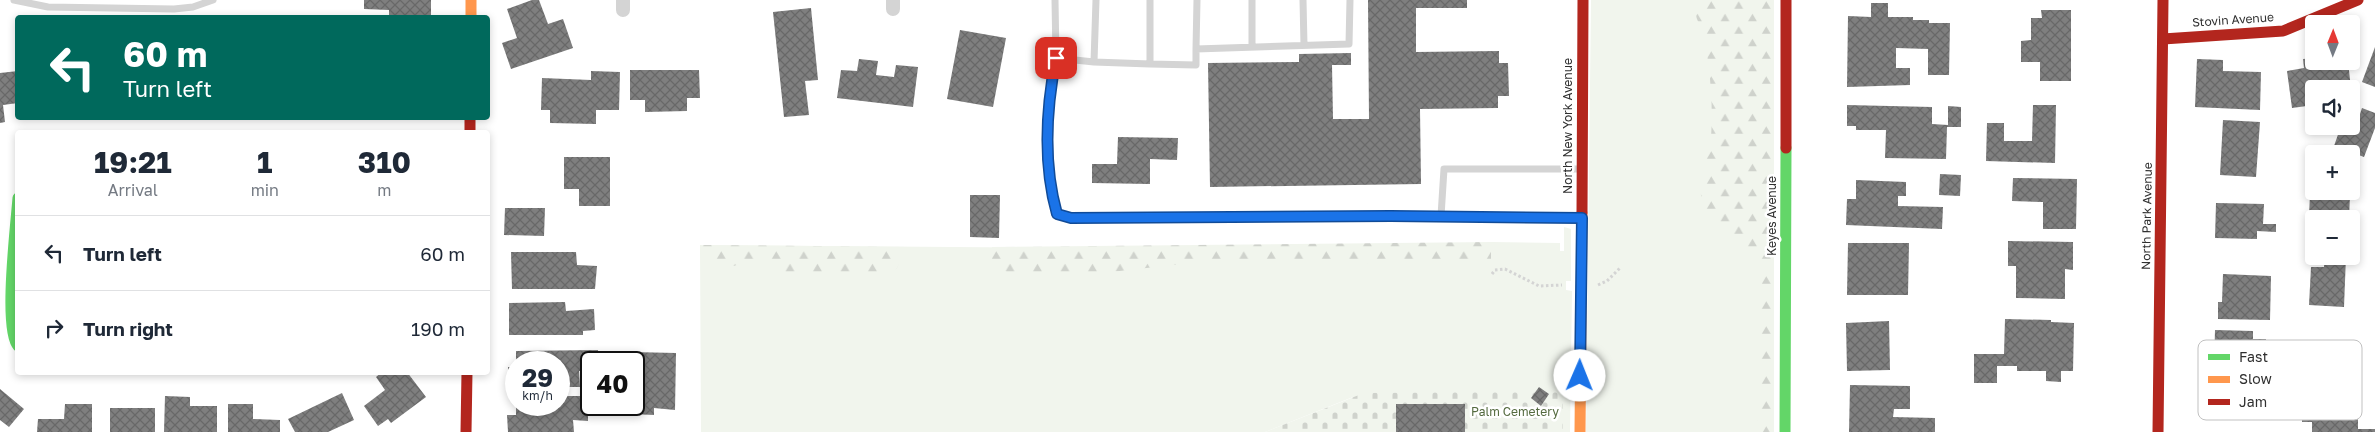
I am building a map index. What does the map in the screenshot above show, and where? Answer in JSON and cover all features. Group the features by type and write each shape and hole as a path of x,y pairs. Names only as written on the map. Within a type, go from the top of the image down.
{"street":[{"path":"471,0 471,15"},
{"name":"North New York Avenue","path":"1580,432 1583,0"},
{"name":"Keyes Avenue","path":"1785,432 1786,0"},
{"name":"North Park Avenue","path":"2158,432 2162,0"},
{"name":"Stovin Avenue","path":"2163,39 2283,31 2358,0"},
{"path":"15,243 10,319 15,343"},
{"path":"466,432 467,375"}],"lane":[{"path":"14,0 48,7 174,9 213,0"},
{"path":"1055,0 1056,58 1047,126 1052,195 1057,214 1071,218 1441,216 1582,218"},
{"path":"1094,62 1096,0"},
{"path":"1150,0 1150,64"},
{"path":"1056,58 1094,62 1196,65 1197,0"},
{"path":"1252,0 1252,47"},
{"path":"1303,0 1304,46"},
{"path":"1196,49 1349,44 1350,0"},
{"path":"1441,216 1444,169 1582,169"}],"path":[{"path":"1492,274 1495,270 1505,269 1539,286 1581,283 1602,284 1620,268"}],"green space":[{"path":"1591,0 1774,0 1772,432 1586,432"},
{"path":"1705,0 1774,0 1774,432 1757,432 1758,344 1762,276 1760,259 1727,237 1712,223 1701,198 1702,180 1711,138 1712,121 1711,85 1707,55 1703,32 1696,14 1697,7"},
{"path":"1564,227 1571,229 1571,281 1566,281 1566,290 1572,291 1570,432 1563,432 1563,391 1560,391 1559,432 1353,397 1265,432 701,432 700,245 1490,251 1491,242 1560,243 1560,251 1564,251"},
{"path":"1491,242 1491,265 1472,261 1372,264 1284,261 1191,263 1057,278 1050,275 1012,274 992,266 992,247"},
{"path":"700,245 907,247 892,274 882,277 839,272 786,274 769,263 750,260 734,266 722,264 700,253"},
{"name":"Palm Cemetery","path":"1563,391 1563,432 1265,432 1364,393"}],"building":[{"path":"364,0 431,0 431,15 389,15 389,10 364,9"},
{"path":"532,0 539,0 548,24 563,19 573,48 511,69 502,43 517,38 507,9"},
{"path":"1368,0 1467,0 1467,8 1416,8 1416,52 1499,51 1499,63 1508,63 1509,96 1498,96 1498,108 1420,109 1421,184 1210,187 1208,63 1299,62 1299,54 1351,53 1351,65 1332,65 1333,119 1369,119"},
{"path":"1871,3 1888,3 1888,17 1913,17 1913,20 1929,20 1929,23 1950,23 1949,75 1928,75 1928,49 1896,48 1896,68 1910,68 1910,85 1847,87 1848,16 1871,17"},
{"path":"811,8 818,80 805,81 809,115 784,117 773,12"},
{"path":"2041,10 2071,10 2071,81 2040,81 2040,62 2021,62 2021,41 2031,40 2031,18 2042,18"},
{"path":"960,30 1006,38 993,107 947,99"},
{"path":"2375,47 2375,87 2362,82"},
{"path":"859,59 878,61 876,75 894,77 896,65 918,67 913,107 837,98 841,70 857,71"},
{"path":"2197,59 2223,60 2223,71 2261,72 2260,110 2195,107"},
{"path":"2303,59 2305,59 2305,70 2349,70 2350,80 2305,80 2305,106 2292,108 2287,71 2304,68"},
{"path":"630,70 699,70 700,98 687,98 687,111 645,112 645,100 630,100"},
{"path":"15,71 15,103 3,105 5,122 0,123 0,73"},
{"path":"591,71 620,72 619,110 596,110 596,124 550,123 550,110 541,110 542,78 591,80"},
{"path":"1847,105 1932,107 1932,124 1948,125 1948,106 1961,107 1961,127 1947,127 1946,159 1885,158 1886,130 1856,130 1856,126 1847,126"},
{"path":"2033,105 2056,105 2055,163 1986,161 1987,123 2004,123 2004,141 2032,141"},
{"path":"2362,108 2375,113 2375,128 2364,157 2360,156 2360,145 2334,145 2338,135 2360,135 2360,114"},
{"path":"2223,120 2260,122 2256,177 2220,175"},
{"path":"1118,137 1178,138 1177,160 1150,159 1150,184 1092,183 1092,164 1117,164"},
{"path":"564,157 610,157 610,206 579,206 579,189 564,189"},
{"path":"1940,174 1961,175 1960,196 1939,195"},
{"path":"2013,178 2077,179 2076,229 2043,229 2043,202 2012,201"},
{"path":"1856,180 1906,182 1906,196 1898,196 1898,206 1943,207 1942,229 1846,225 1847,199 1856,199"},
{"path":"970,195 1000,195 999,238 970,237"},
{"path":"2310,200 2350,200 2349,210 2309,210"},
{"path":"2216,203 2264,204 2263,224 2276,224 2276,232 2257,231 2257,239 2215,238"},
{"path":"505,208 545,208 544,236 504,235"},
{"path":"2008,241 2073,242 2073,270 2065,269 2065,299 2016,298 2016,266 2008,266"},
{"path":"1848,243 1909,243 1908,295 1847,295"},
{"path":"511,252 576,252 577,265 597,266 595,289 512,289"},
{"path":"2324,265 2346,265 2344,307 2309,305 2311,267 2324,267"},
{"path":"2223,274 2271,276 2270,320 2218,319 2218,302 2222,302"},
{"path":"565,302 566,311 594,309 595,330 583,331 583,335 509,335 509,303"},
{"path":"2005,319 2051,320 2051,322 2074,323 2073,371 2061,371 2061,382 2046,381 2046,371 2017,371 2017,366 1997,366 1997,383 1974,383 1974,354 2004,354"},
{"path":"1889,321 1890,370 1847,371 1846,323"},
{"path":"2215,330 2253,331 2253,339 2266,339 2266,340 2215,340"},
{"path":"598,350 598,351 580,351 580,387 570,387 570,351 516,351"},
{"path":"645,352 676,353 675,410 654,408 654,415 645,415"},
{"path":"378,375 409,375 426,397 391,423 388,419 378,426 364,406 385,390 376,377"},
{"path":"1850,385 1910,386 1910,409 1894,409 1893,417 1935,418 1935,432 1849,432"},
{"path":"1539,387 1549,394 1541,406 1531,398"},
{"path":"0,389 24,409 9,427 0,420"},
{"path":"342,393 354,420 328,432 295,432 288,419"},
{"path":"165,396 190,397 190,406 217,406 217,432 164,432"},
{"path":"570,396 580,396 580,416 588,416 588,421 573,420 574,432 508,432 507,416 570,416"},
{"path":"65,404 92,404 92,432 37,432 38,419 64,419"},
{"path":"228,404 253,404 253,419 280,420 280,432 228,432"},
{"path":"1396,404 1465,404 1465,432 1396,432"},
{"path":"110,408 155,408 155,432 110,432"},
{"path":"2302,420 2358,420 2358,429 2375,429 2375,432 2312,432 2312,422 2302,422"}],"traffic: fast":[{"path":"1785,432 1786,148"},
{"path":"15,230 11,299 11,320 15,338"}],"traffic: slow":[{"path":"471,0 471,15"},
{"path":"1580,432 1582,213"}],"traffic: jam":[{"path":"1582,213 1583,0"},
{"path":"1786,0 1786,148"},
{"path":"2158,432 2163,0"},
{"path":"2163,39 2283,31 2358,0"},
{"path":"470,120 470,130"},
{"path":"466,432 467,375"}],"route":[{"path":"1056,58 1047,126 1052,195 1057,214 1071,218 1391,216 1582,218 1580,376"}]}
